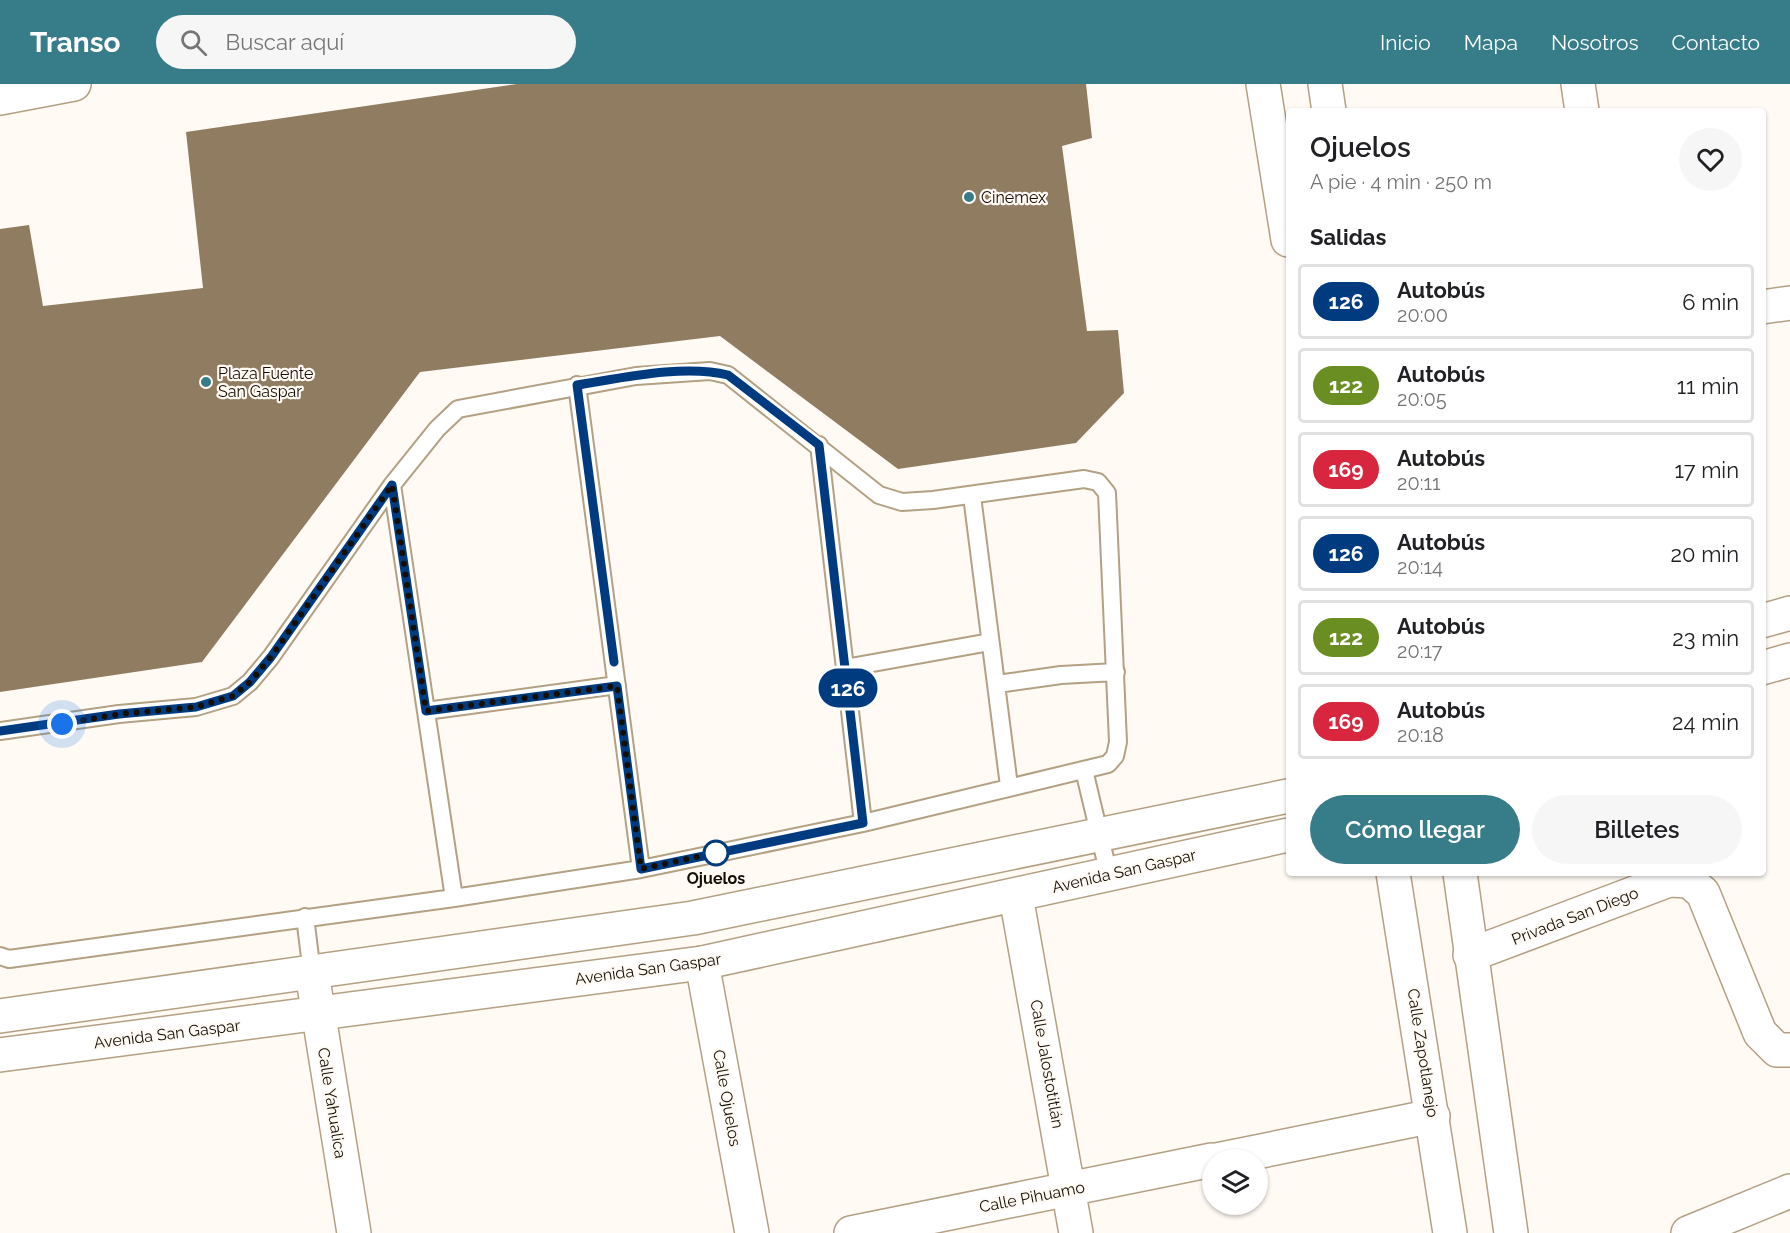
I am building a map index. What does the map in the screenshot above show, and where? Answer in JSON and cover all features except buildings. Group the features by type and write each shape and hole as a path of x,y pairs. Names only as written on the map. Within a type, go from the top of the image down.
{"street":[{"path":"0,98 74,84"},
{"path":"1263,84 1286,228"},
{"path":"1325,84 1329,108"},
{"path":"1578,84 1582,108"},
{"path":"1766,306 1790,303"},
{"path":"1766,620 1790,613"},
{"path":"1766,667 1790,660"},
{"path":"0,1016 693,918 1286,796"},
{"name":"Avenida San Gaspar","path":"0,1055 702,963 1286,835"},
{"name":"Calle Zapotlanejo","path":"1393,876 1450,1233"},
{"path":"1460,876 1511,1233"},
{"name":"Privada San Diego","path":"1470,955 1669,880 1689,881 1703,893 1760,1033 1777,1050 1790,1050"},
{"name":"Calle Jalostotitlán","path":"1016,896 1070,1189 1076,1233"},
{"name":"Calle Ojuelos","path":"702,963 752,1233"},
{"name":"Calle Yahualica","path":"312,973 354,1233"},
{"path":"1268,1150 1433,1116"},
{"name":"Calle Pihuamo","path":"851,1233 1202,1162"},
{"path":"1688,1233 1790,1191"}],"lane":[{"path":"0,731 119,714 196,707 233,696 250,682 271,657 392,485 437,429 458,409 577,385 636,376 710,370 728,375 819,445 879,495 903,502 1084,479 1098,482 1107,493 1118,742 1115,756 1108,764 1008,786 863,823 641,869 454,898 9,959 0,956"},
{"path":"577,385 641,869"},
{"path":"819,445 863,823"},
{"path":"392,485 454,898"},
{"path":"972,495 1008,786"},
{"path":"845,668 990,642"},
{"path":"997,684 1061,675 1116,672"},
{"path":"426,711 617,686"},
{"path":"1084,770 1109,875"},
{"path":"305,917 312,973"}],"bus line":[{"name":"126","path":"0,731 43,727 119,714 196,707 233,696 250,682 271,657 392,485 426,711 494,704 617,686 641,869 863,823 819,445 728,375 710,370 636,376 577,385 614,662"}],"place":[{"name":"Cinemex","path":"969,197"},
{"name":"Plaza Fuente San Gaspar","path":"206,382"},
{"name":"Ojuelos","path":"716,853"}],"route":[{"path":"62,724 119,714 196,707 233,696 250,682 271,657 392,485 426,711 494,704 617,686 641,869 716,853"}]}
